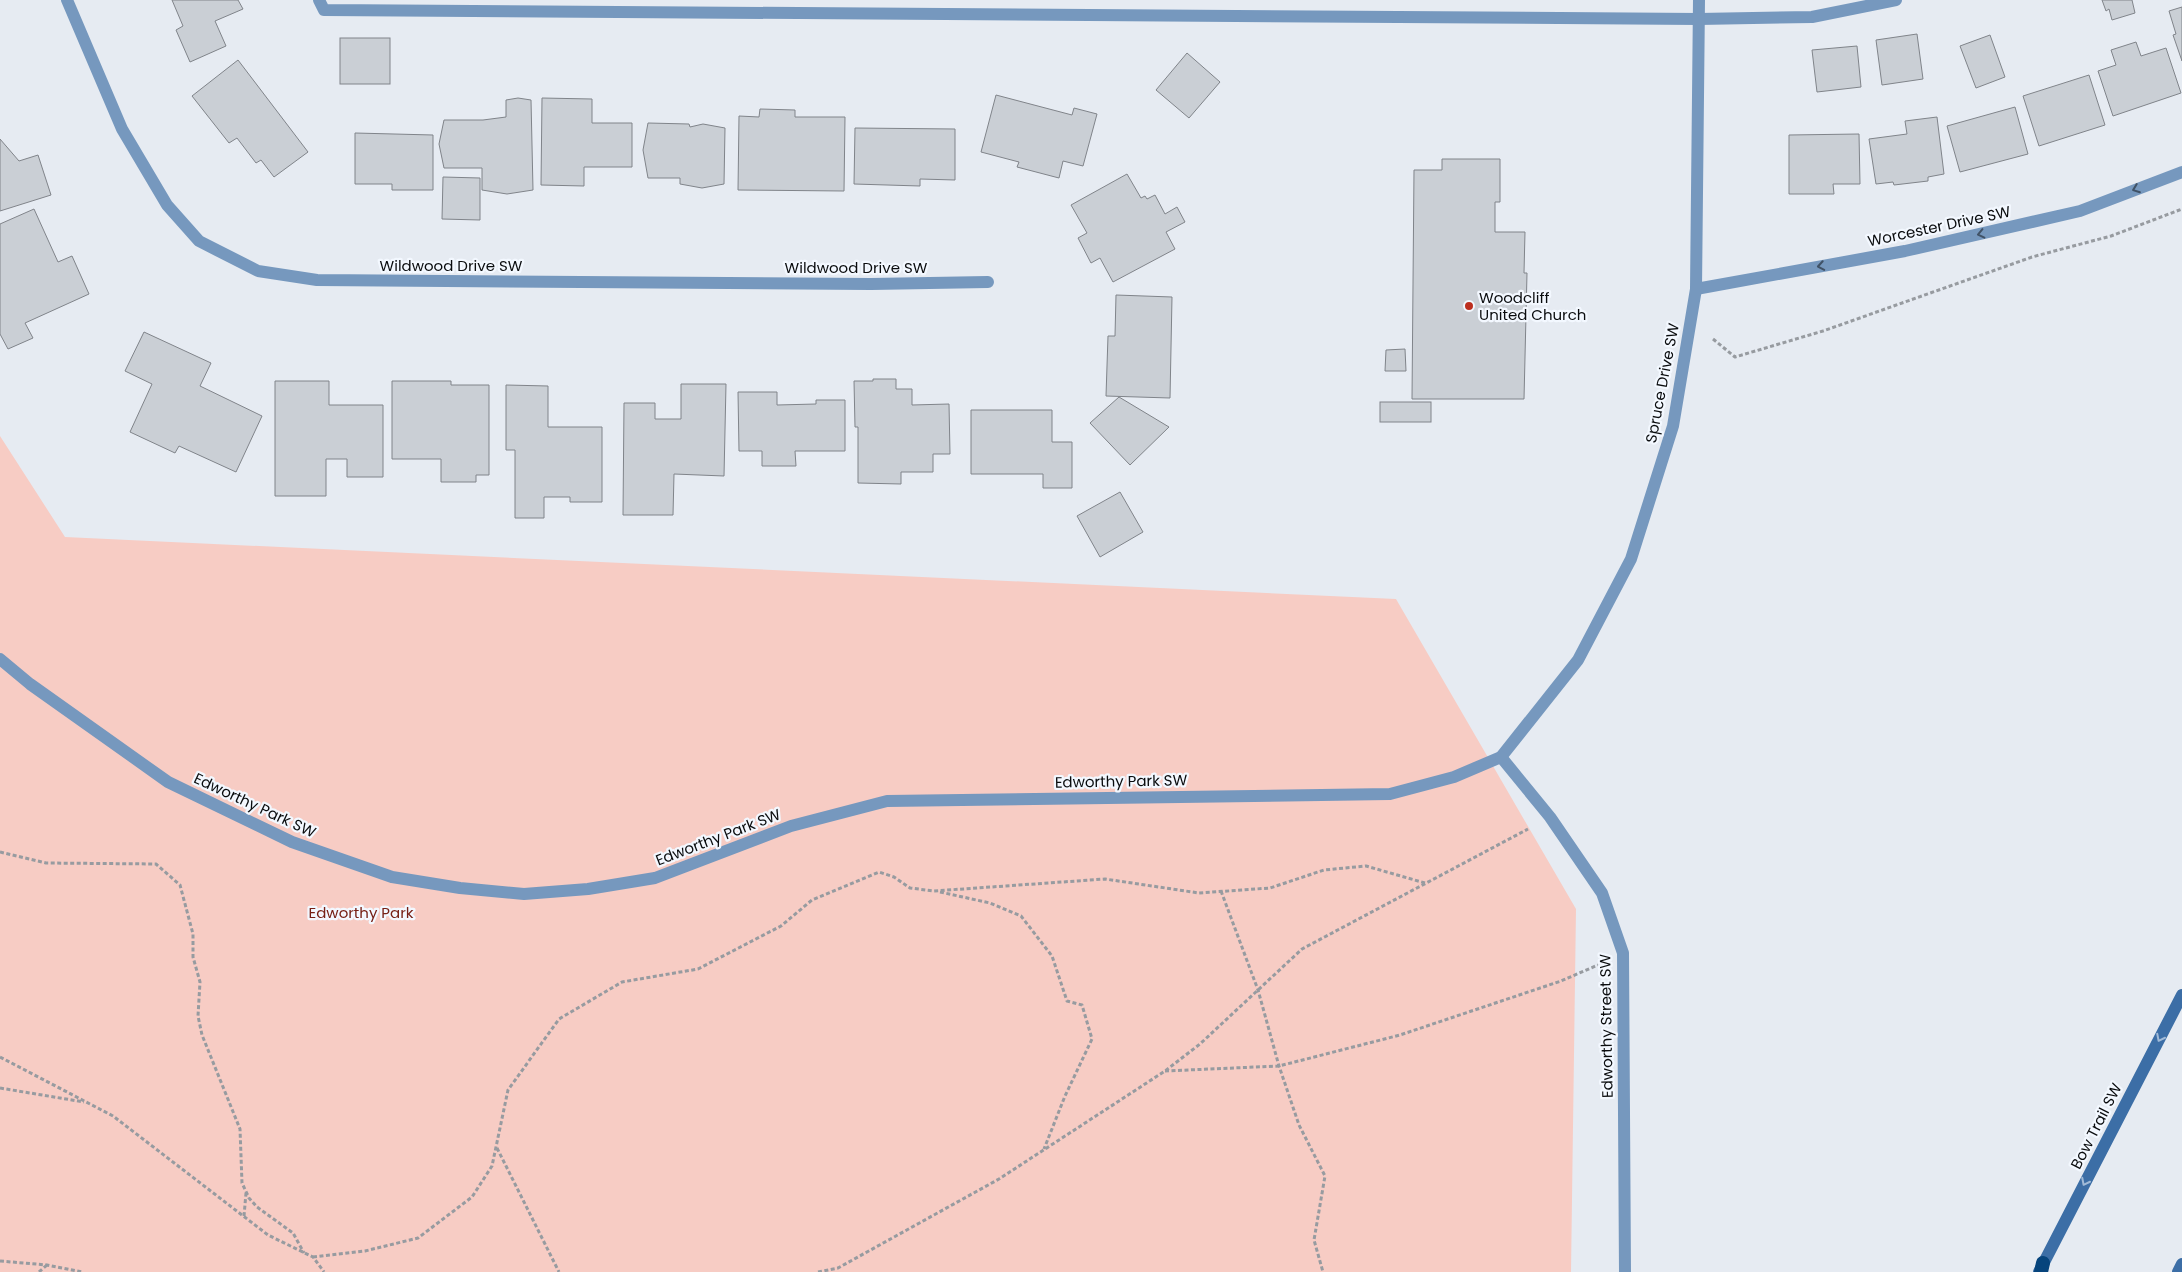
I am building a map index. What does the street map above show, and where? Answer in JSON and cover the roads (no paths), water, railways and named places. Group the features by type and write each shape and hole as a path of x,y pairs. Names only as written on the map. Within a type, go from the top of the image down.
{"main road":[{"name":"Bow Trail SW","path":"2041,1269 2182,995"},
{"path":"2178,1272 2182,1264"}],"street":[{"name":"Wildwood Drive SW","path":"67,0 122,129 167,205 199,241 258,271 317,280 871,284 988,282"},
{"path":"319,0 324,10 1699,19 1812,17 1896,0"},
{"name":"Spruce Drive SW","path":"1502,757 1578,660 1631,559 1673,426 1696,289 1699,0"},
{"name":"Worcester Drive SW","path":"1696,289 1905,251 2080,211 2182,172"},
{"name":"Edworthy Park SW","path":"0,659 30,684 168,782 292,842 392,877 460,888 524,894 588,889 655,878 791,826 887,801 1390,794 1454,777 1502,757"},
{"name":"Edworthy Street SW","path":"1502,757 1550,817 1602,893 1623,954 1626,1272"}],"place":[{"name":"Woodcliff United Church","path":"1469,306"}],"park label":[{"name":"Edworthy Park","path":"361,912"}]}
